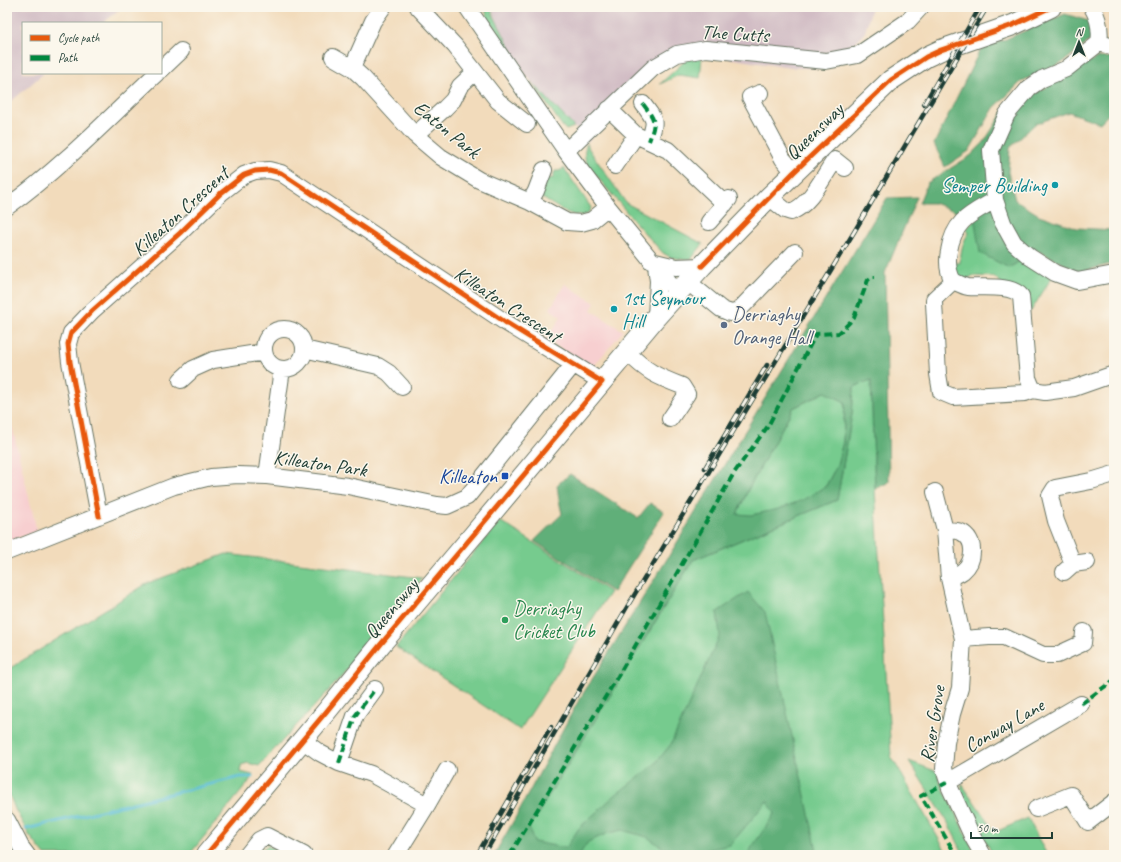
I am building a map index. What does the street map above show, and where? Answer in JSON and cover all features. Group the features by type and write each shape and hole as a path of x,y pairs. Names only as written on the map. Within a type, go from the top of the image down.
{"main road":[{"name":"Queensway","path":"206,855 656,317 702,266 769,197 891,80 926,57 964,41 1013,25 1052,7"}],"street":[{"path":"352,68 373,21 383,7"},
{"path":"418,7 455,46 498,101 527,124"},
{"path":"467,7 566,151 608,207 653,263 683,288 721,309 730,313 737,312 795,252"},
{"name":"The Cutts","path":"566,151 653,68 677,54 706,49 826,61 858,55 908,21 921,7"},
{"path":"1092,7 1106,45 1066,69 1042,79 1029,88 1006,114 991,150 995,200 1003,223 1014,243 1030,257 1054,273 1077,281 1114,274"},
{"path":"162,69 181,51"},
{"name":"Eaton Park","path":"334,57 352,68 363,78 415,135 441,157 479,180 530,202 559,219 574,223 592,220 608,207"},
{"path":"415,135 446,108 453,100 460,86 475,72"},
{"path":"7,207 28,192 156,74"},
{"path":"760,93 750,97 783,159 794,172"},
{"path":"615,166 654,127 654,120 643,104"},
{"path":"609,109 643,138 668,150 727,202 709,222"},
{"path":"769,197 785,210 791,212 797,210 805,203 835,160 845,168"},
{"name":"Killeaton Crescent","path":"98,516 70,362 68,344 71,333 92,311 180,233 221,193 244,175 255,172 269,170 281,173 504,322 602,382"},
{"path":"530,202 544,170"},
{"path":"995,200 970,214 959,224 951,239 948,257 949,274 953,281 966,286 1010,289 1017,292 1021,296 1028,378 1033,390"},
{"path":"653,263 676,267 702,266"},
{"path":"653,263 658,281 656,317"},
{"path":"953,281 934,299 938,374 941,392 953,397 1025,393 1033,390 1045,392 1074,388 1113,377"},
{"path":"283,329 289,330 300,337 304,349 300,361 295,366 282,369 277,368 268,362 264,352 264,345 271,334 283,329"},
{"path":"304,349 378,366 389,373 402,387"},
{"path":"181,380 192,369 213,360 264,352"},
{"path":"627,352 641,366 656,376 682,386 687,394 670,420"},
{"name":"Killeaton Park","path":"7,552 174,486 211,477 238,475 267,476 348,486 448,506 467,497 573,365"},
{"path":"267,476 282,369"},
{"path":"1075,566 1056,521 1050,496 1055,488 1091,481 1114,474"},
{"name":"River Grove","path":"935,492 945,530 949,578 963,639 960,688 952,714 946,743 944,769 948,782 972,836 983,855"},
{"path":"945,530 960,532 971,540 973,548 971,562 964,571 949,578"},
{"path":"963,639 1004,637 1043,655 1056,655 1083,643 1084,632"},
{"path":"339,763 355,716 375,689"},
{"name":"Conway Lane","path":"948,782 1081,704"},
{"path":"302,740 320,753 339,763 371,774 427,805"},
{"path":"396,855 447,770"},
{"path":"1036,809 1072,795 1088,822 1114,802"},
{"path":"7,820 21,847 27,855"},
{"path":"247,855 259,840 267,836 304,855"}],"shaded area":[{"path":"7,7 123,7 104,22 22,22 22,74 43,74 7,105"},
{"path":"494,7 872,7 865,32 832,68 791,68 695,53 650,75 588,142 522,71 492,10"},
{"path":"565,284 595,303 591,310 623,331 593,367 546,340 561,317 550,309"},
{"path":"7,405 37,531 7,542"}],"green space":[{"path":"485,7 493,7 491,10 517,61 487,17"},
{"path":"1065,14 1092,22 1096,36 1062,63 1022,81 994,108 969,151 945,167 934,144 980,50"},
{"path":"702,57 700,78 679,75 660,84 686,60"},
{"path":"1114,57 1114,109 1100,123 1069,112 1035,124 1010,148 1008,172 1015,200 1039,215 1077,228 1114,230 1114,263 1080,272 1036,250 1009,268 980,253 972,204 957,212 934,203 919,203 927,183 970,156 984,142 1003,112 1096,58"},
{"path":"531,81 574,127 566,130 563,127"},
{"path":"587,143 589,149 626,203 703,244 692,258 686,260 670,257 663,253 640,228 589,167 585,155"},
{"path":"564,168 591,208 587,214 581,216 566,212 539,196 547,179 553,178 555,171 559,171"},
{"path":"917,197 885,273 889,482 875,489 871,380 854,387 852,414 837,500 693,560 529,828 534,842 566,848 579,828 614,796 655,764 671,744 720,635 717,612 748,592 765,612 818,855 749,855 748,853 775,813 767,801 730,845 697,852 665,849 647,837 622,830 606,834 588,842 579,855 494,855 576,705 667,559 887,198","holes":["825,392 845,402 843,442 837,465 826,486 803,500 779,509 751,515 737,514 750,486 793,408"]},
{"path":"975,220 1009,268 1020,261 1052,277 1031,311 1026,311 995,277 972,276 965,281 958,278 952,263 960,263 963,244 969,233 966,228"},
{"path":"871,380 875,489 891,756 948,855 538,855 529,828 693,560 837,500 852,414 854,387"},
{"path":"825,392 845,401 843,442 837,465 826,486 803,500 779,509 751,516 737,514 750,486 793,408"},
{"path":"570,474 638,518 650,503 664,512 613,592 534,541 562,514 557,485"},
{"name":"Derriaghy Cricket Club","path":"500,521 610,592 520,730 396,647"},
{"path":"226,554 422,578 417,587 333,686 259,766 248,763 241,765 241,772 253,775 189,855 45,855 29,835 15,809 7,789 7,670 148,583"},
{"path":"909,761 938,772 940,782 976,855 964,855 947,821"},
{"path":"962,784 995,832 1028,818 1047,855 993,855 961,795"},
{"path":"268,846 287,855 257,855 262,849"}],"waterway":[{"path":"26,829 240,777 252,777"}],"railway":[{"path":"924,104 980,7"},
{"path":"484,855 627,607 854,232 987,7"},
{"path":"705,468 767,365"},
{"path":"477,855 551,727"}],"marked path":[{"path":"643,104 654,121 649,141"},
{"path":"510,855 618,676 734,473 768,426 816,334 839,333 854,318 868,280 875,277"},
{"path":"1081,704 1114,680"},
{"path":"339,763 355,716 375,689"},
{"path":"948,782 921,796 956,855"}],"cycle path":[{"path":"702,266 794,172 891,80 926,57 941,50 1013,25 1051,7"},
{"path":"99,516 70,362 68,344 71,333 92,311 180,233 221,193 244,175 255,171 269,170 281,173 505,322 602,382 381,644 206,855"}],"place":[{"name":"Semper Building","path":"1055,185"},
{"name":"1st Seymour Hill","path":"614,309"},
{"name":"Derriaghy Orange Hall","path":"724,325"},
{"name":"Killeaton","path":"505,476"},
{"name":"Derriaghy Cricket Club","path":"505,620"}]}
